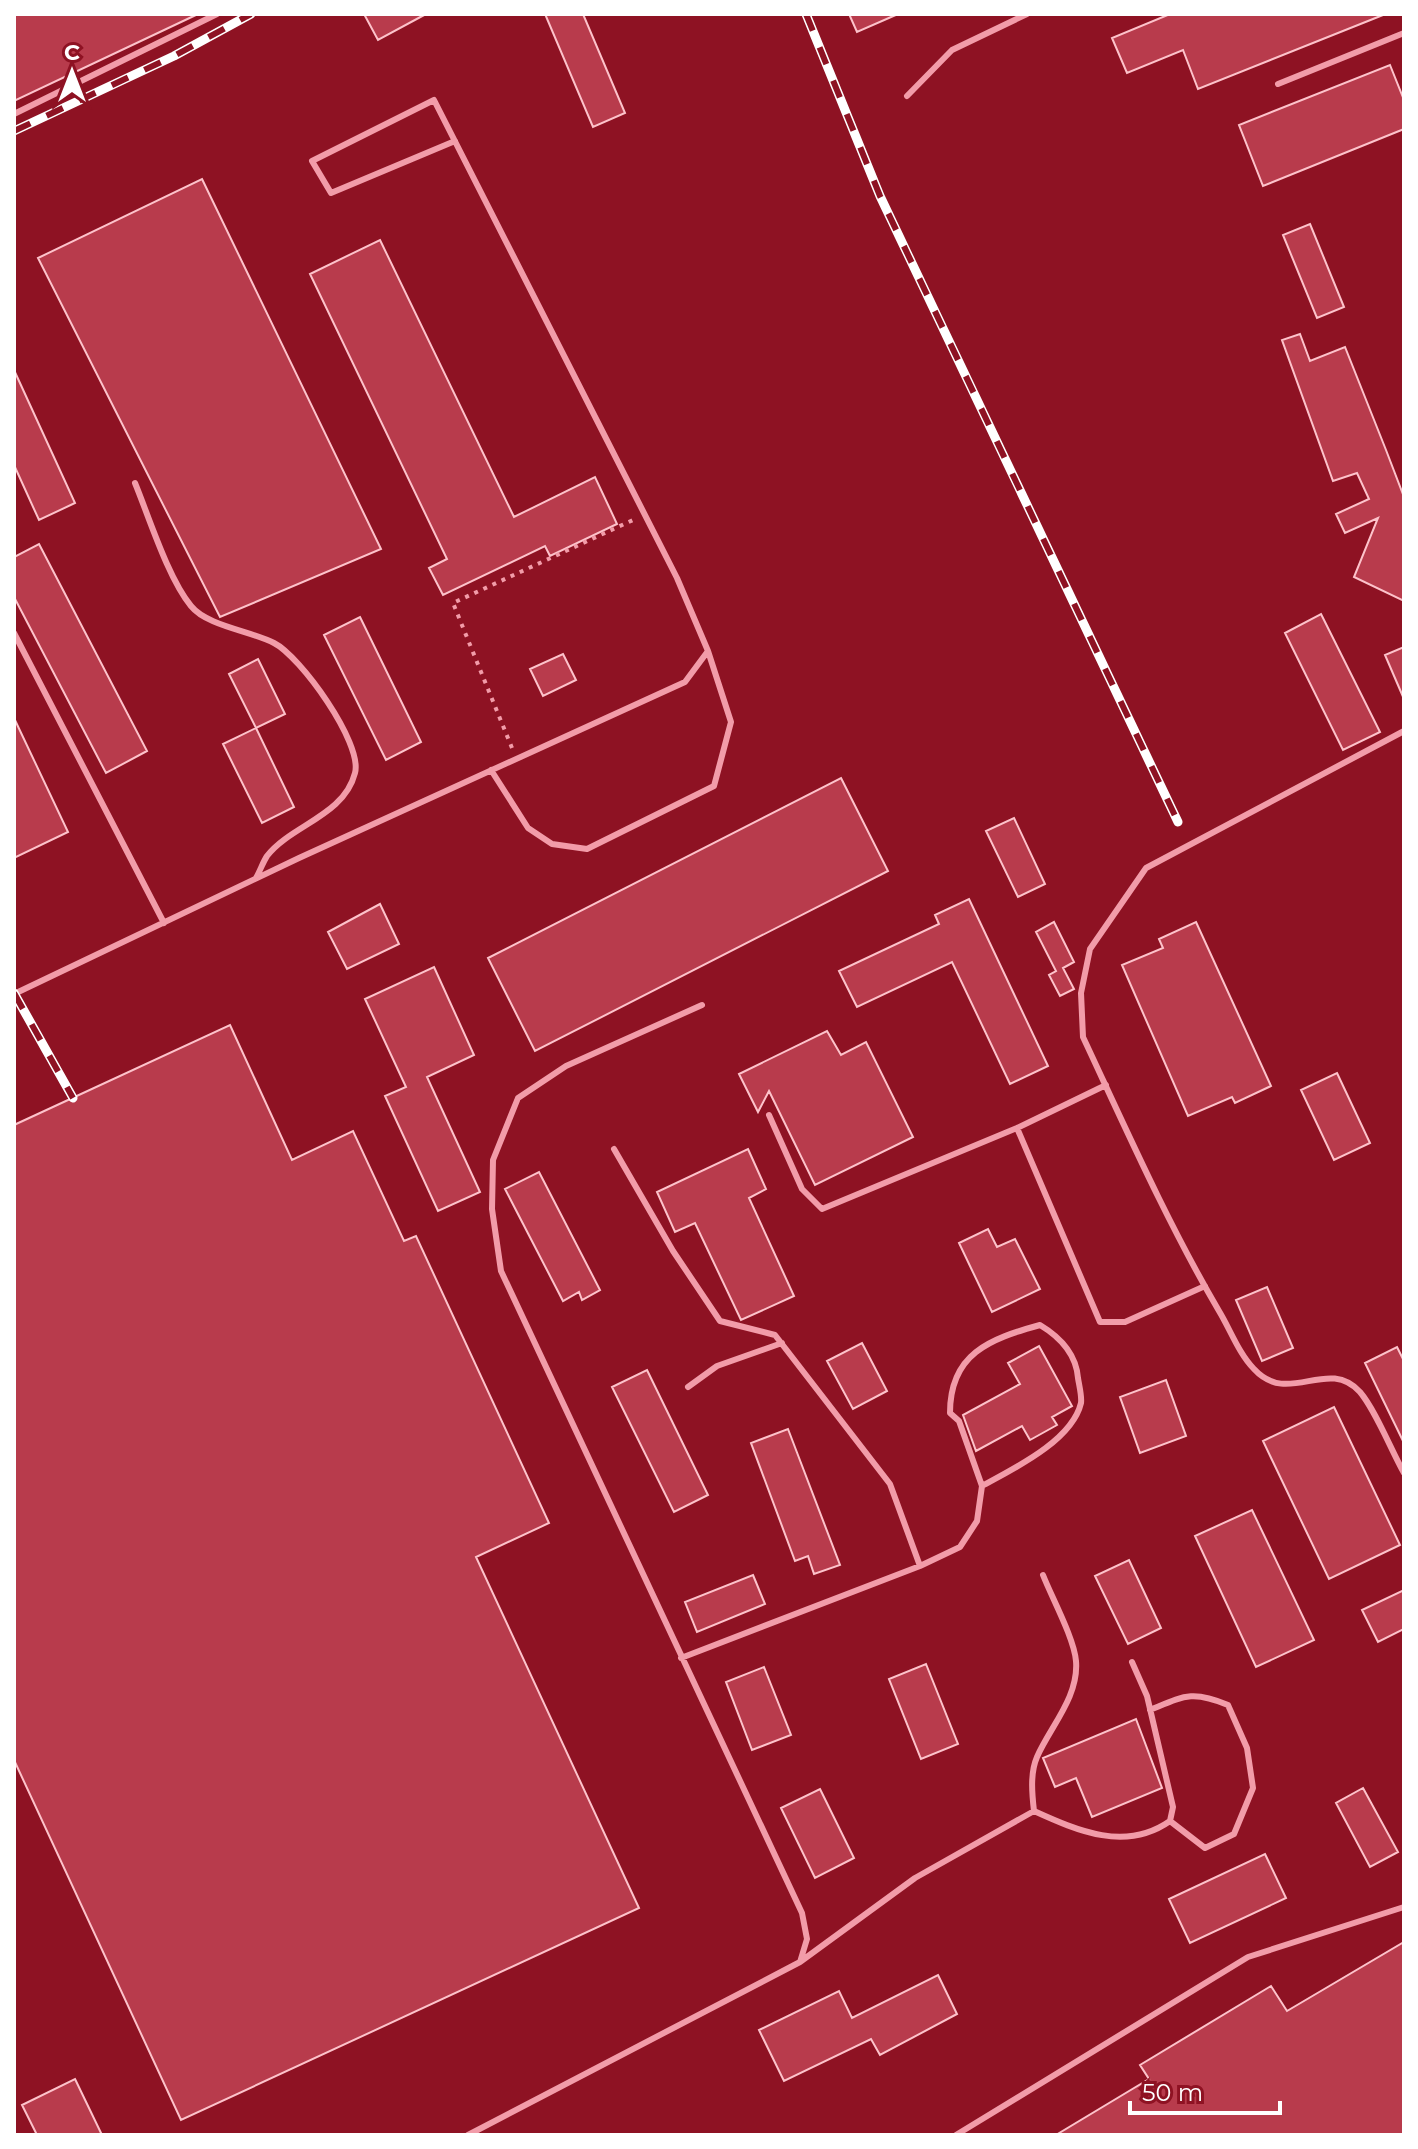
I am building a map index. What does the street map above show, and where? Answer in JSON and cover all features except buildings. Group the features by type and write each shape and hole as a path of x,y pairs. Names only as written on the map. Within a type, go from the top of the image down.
{"lane":[{"path":"14,114 217,14"},
{"path":"907,96 952,50 1027,14"},
{"path":"1278,84 1404,33"},
{"path":"455,141 331,193 312,161 434,100 455,141 643,515 677,578 708,651 731,722 714,786 587,849 552,844 528,828 491,770"},
{"path":"135,483 167,560 191,607 231,628 278,644 304,671 351,738 356,772 338,803 267,856 256,878"},
{"path":"14,633 164,923"},
{"path":"14,994 256,878 685,682 708,651"},
{"path":"1404,731 1146,868 1115,908 1090,949 1081,993 1083,1037 1205,1286 1253,1368 1268,1380 1287,1387 1315,1378 1341,1380 1359,1392 1404,1473"},
{"path":"702,1005 566,1066 518,1098 493,1160 492,1209 501,1271 802,1913 807,1939 800,1962"},
{"path":"769,1115 802,1189 822,1209 1017,1128 1106,1085"},
{"path":"1017,1128 1100,1322 1125,1322 1205,1286"},
{"path":"614,1149 673,1251 720,1321 775,1335 890,1484 920,1566"},
{"path":"681,1658 920,1566 960,1547 977,1521 982,1486 959,1421 950,1413 950,1389 956,1375 974,1353 998,1336 1040,1325 1061,1337 1067,1348 1078,1369 1081,1402 1061,1434 1025,1463 982,1486"},
{"path":"688,1387 717,1366 782,1343"},
{"path":"1034,1811 1031,1790 1036,1759 1060,1718 1074,1680 1076,1660 1043,1575"},
{"path":"1034,1811 1083,1834 1120,1838 1155,1832 1170,1821 1173,1807 1150,1710 1132,1662"},
{"path":"1150,1710 1178,1698 1202,1694 1228,1705 1247,1748 1253,1788 1234,1834 1205,1848 1170,1821"},
{"path":"468,2135 800,1962 915,1878 1034,1811"},
{"path":"956,2135 1248,1957 1404,1907"}],"path":[{"path":"516,758 453,603 643,515"}],"railway":[{"path":"14,131 174,56 251,14"},
{"path":"806,14 880,196 1178,822"},
{"path":"14,993 73,1098"}]}
